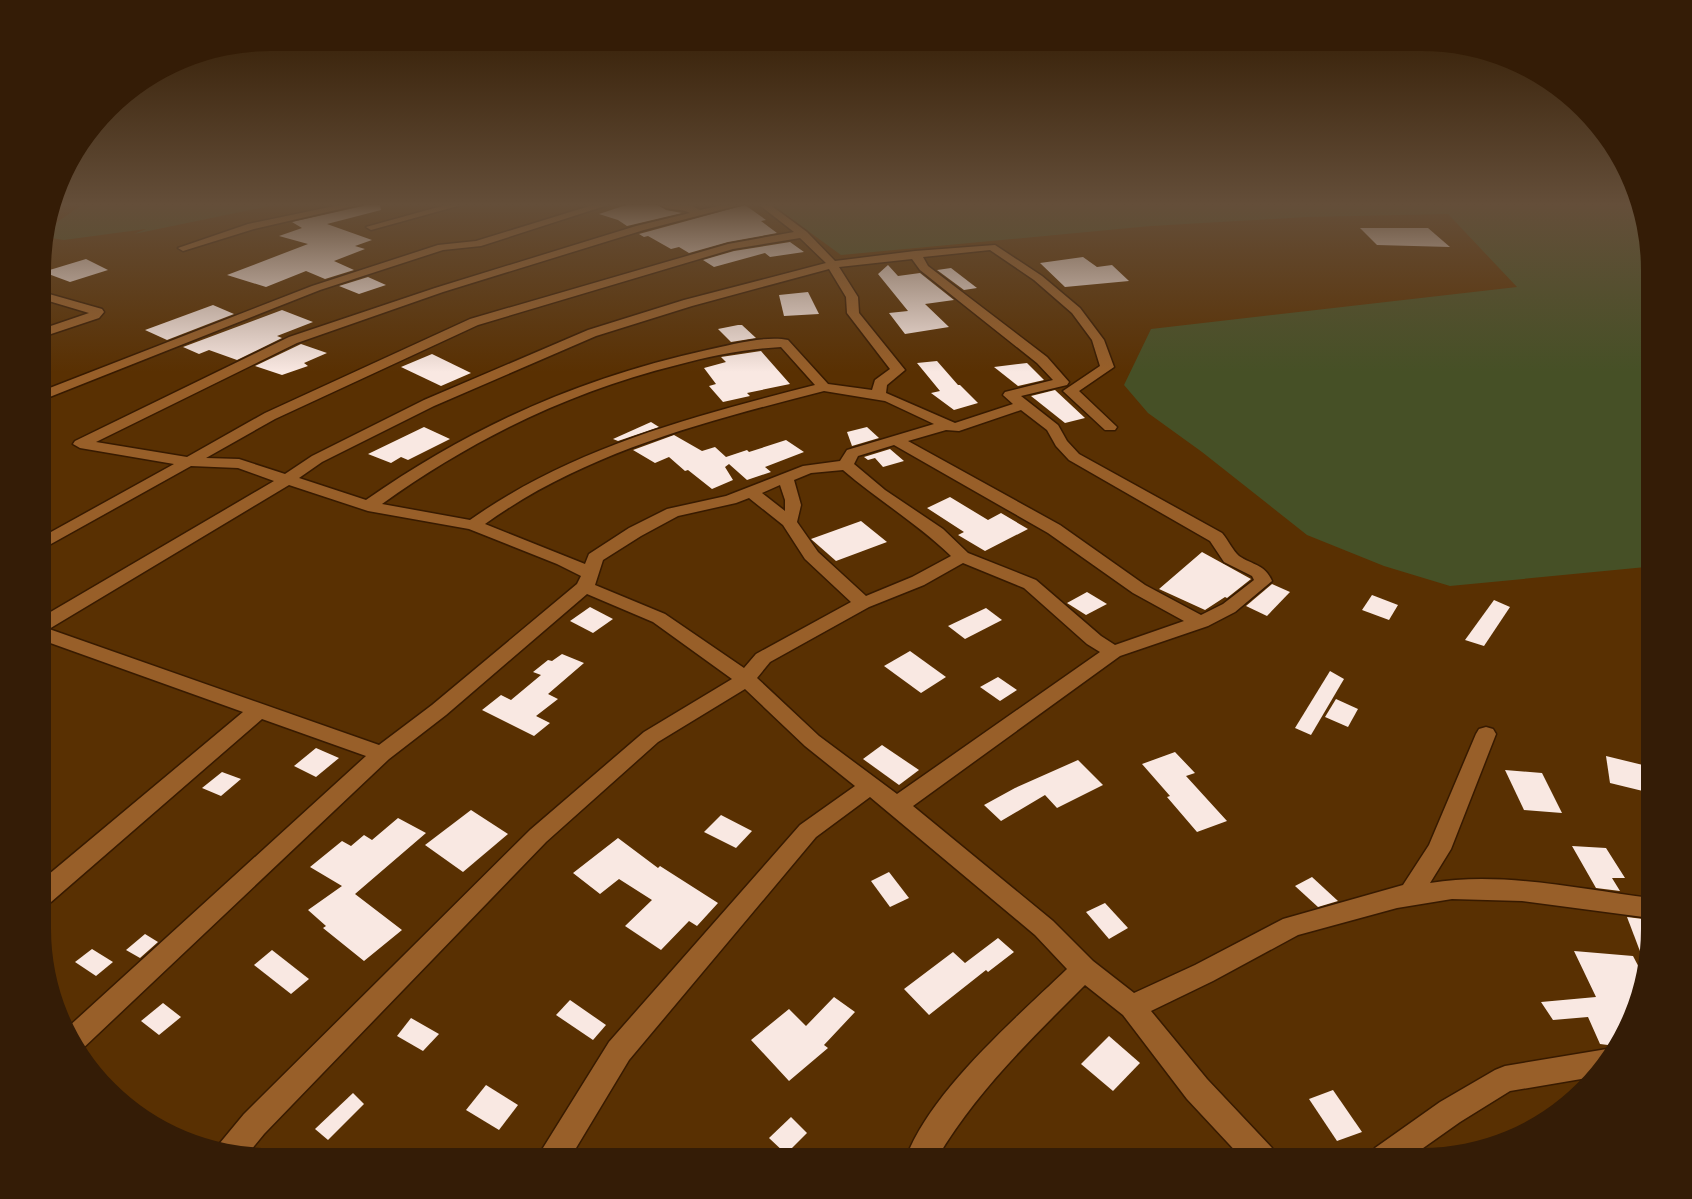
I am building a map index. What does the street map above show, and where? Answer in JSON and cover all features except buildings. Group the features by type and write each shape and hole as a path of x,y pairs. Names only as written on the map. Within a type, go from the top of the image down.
{"street":[{"path":"51,392 316,288 400,260"},
{"path":"540,260 439,290 293,340 80,444 192,462 238,464 368,506 473,525 563,560 588,580 659,618 746,679 812,741 869,787 897,806 1044,928 1084,969 1132,1007 1197,1089 1253,1148"},
{"path":"51,539 192,462 270,416 474,322 685,260"},
{"path":"828,260 852,297 853,313 898,369 880,383 879,394"},
{"path":"51,620 288,479 317,459 418,408 565,344 688,303 833,266 878,260"},
{"path":"918,260 924,268 1042,360 1066,387 1110,427"},
{"path":"897,806 1113,652 1201,622 1229,608 1263,581 1260,573 1230,558 1224,545 1216,537 1074,457 1061,443 1053,428 1010,395 1066,387 1107,367 1097,337 1077,313 1051,288 1012,260"},
{"path":"51,298 98,312 96,315 51,330"},
{"path":"368,506 402,480 482,433 566,394 640,369 725,350 784,343 824,387"},
{"path":"473,525 504,503 565,470 648,437 699,419 824,387 879,394 954,428 1024,405"},
{"path":"846,465 852,453 947,426"},
{"path":"898,441 947,472 976,484 1055,530 1151,597 1201,622"},
{"path":"79,1036 382,754 439,710 588,580 595,558 635,532 673,512 730,500 808,469 846,465 879,493 937,533 962,557 1030,584 1094,640 1113,652"},
{"path":"785,478 795,511 789,522"},
{"path":"752,492 789,522 802,538 811,555 863,603"},
{"path":"236,1145 254,1124 538,836 651,737 746,679 763,658 863,603 918,581 962,557"},
{"path":"51,636 382,754"},
{"path":"51,887 260,709"},
{"path":"1366,907 1411,892 1439,849 1486,735"},
{"path":"559,1148 619,1052 808,831 869,787"},
{"path":"1132,1007 1204,973 1292,926 1397,898 1452,889 1522,891 1641,907"},
{"path":"928,1148 964,1092 1084,969"},
{"path":"1399,1148 1450,1112 1505,1079 1594,1064"}],"green space":[{"path":"1491,260 1641,260 1641,567 1450,586 1384,566 1307,535 1202,452 1148,413 1124,385 1151,329 1517,287"}]}
